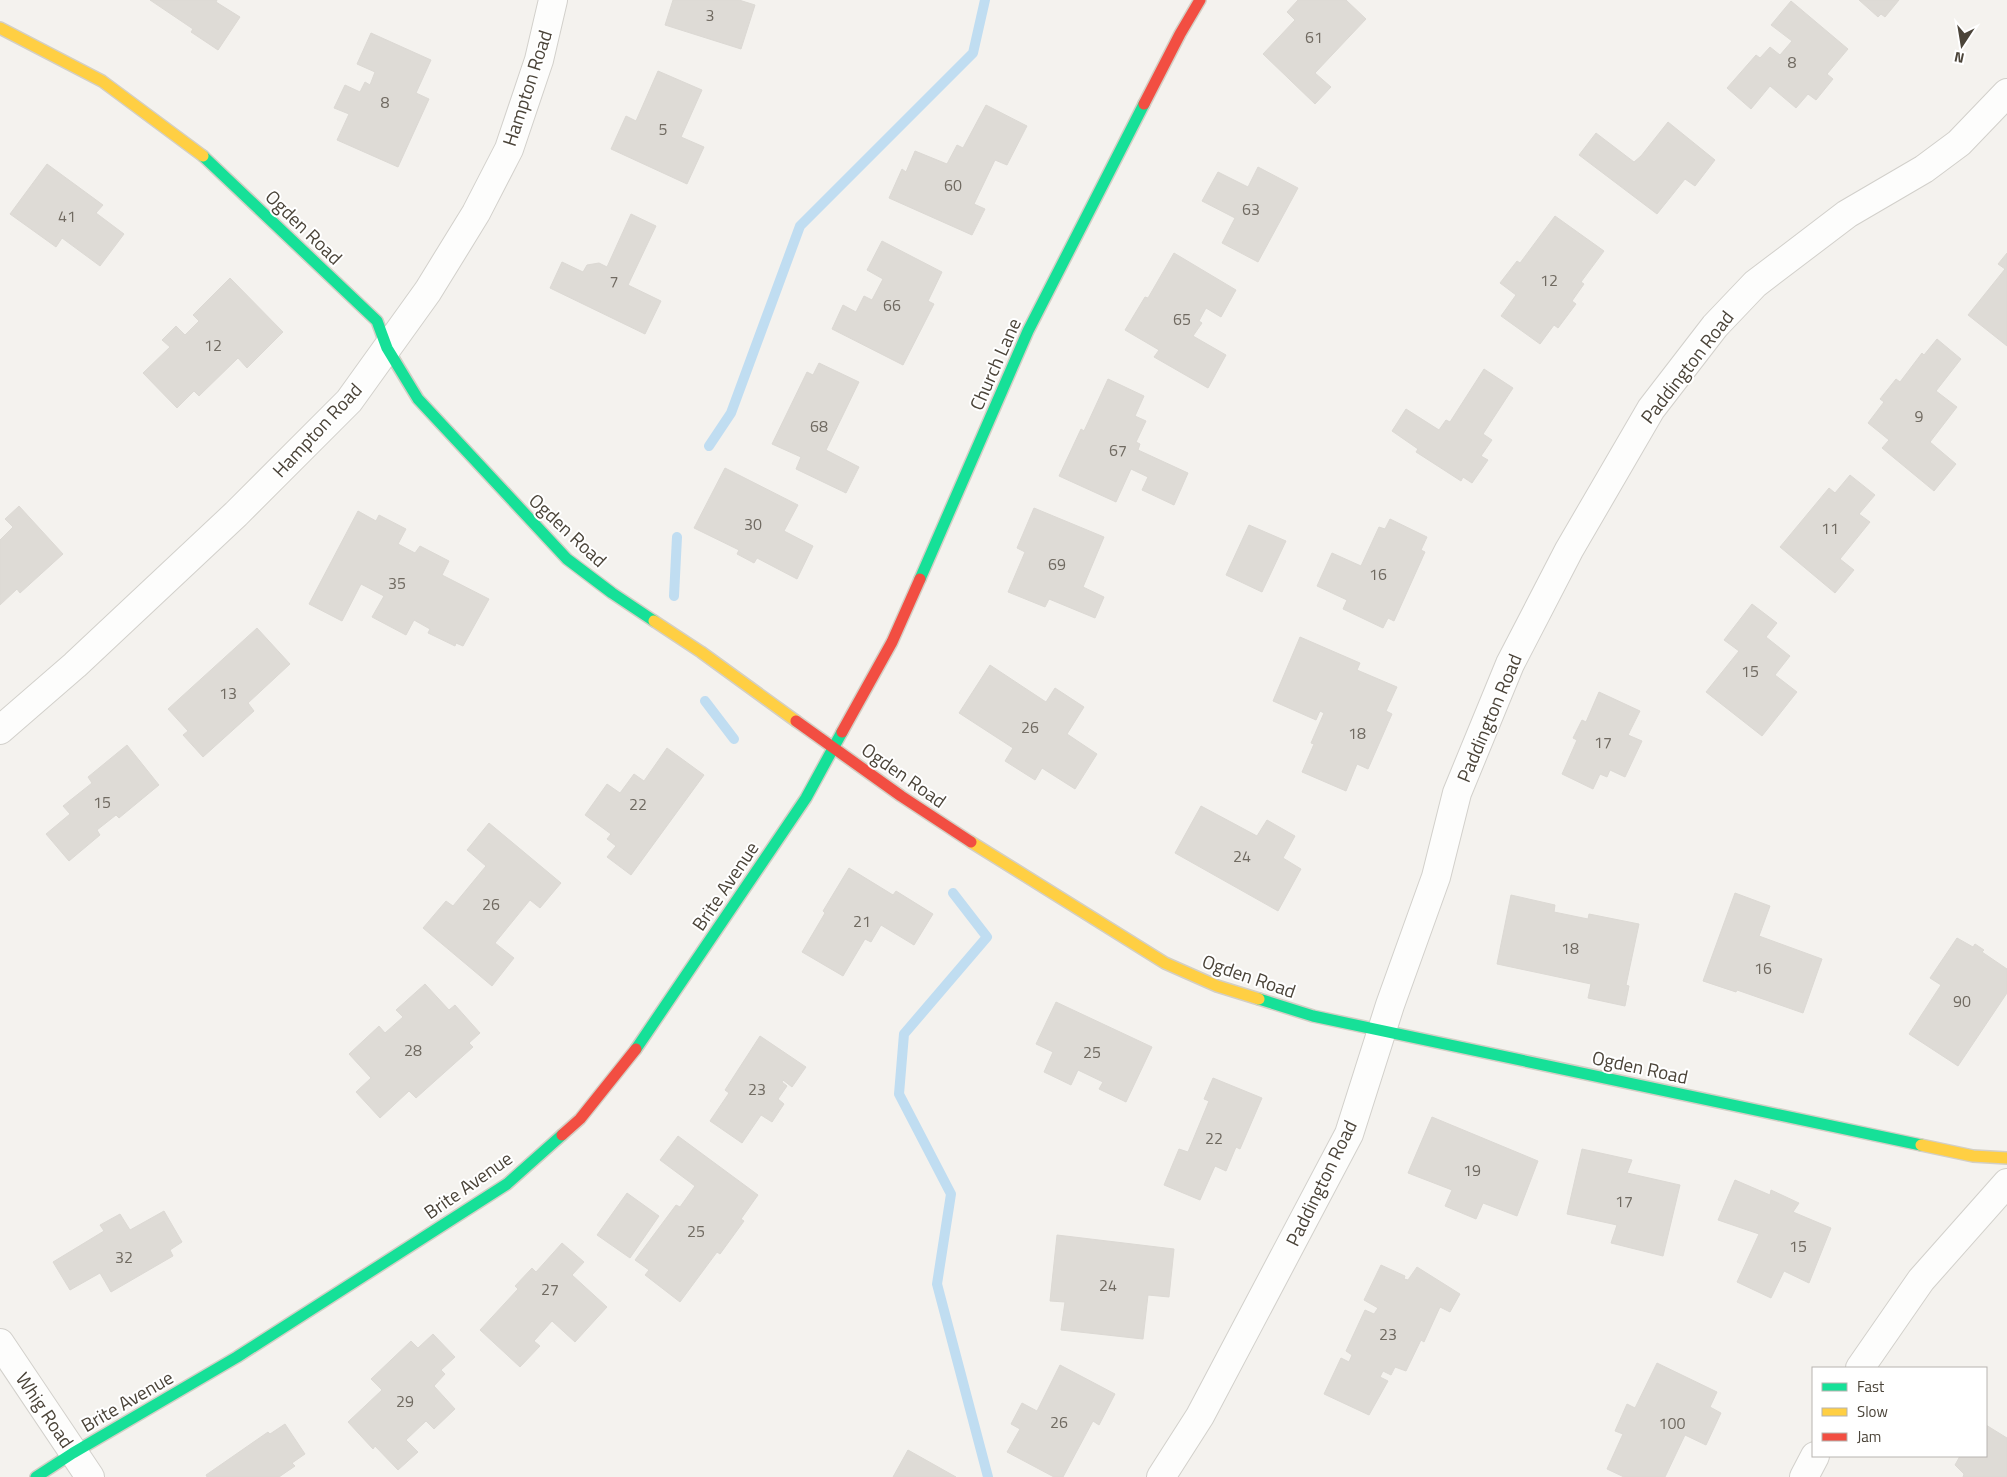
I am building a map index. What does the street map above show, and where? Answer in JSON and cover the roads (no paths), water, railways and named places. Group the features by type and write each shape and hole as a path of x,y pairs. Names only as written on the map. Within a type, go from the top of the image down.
{"street":[{"name":"Hampton Road","path":"0,730 75,665 236,514 349,401 428,291 476,213 509,149 539,60 553,0"},
{"name":"Church Lane","path":"834,747 892,642 1028,331 1180,34 1200,0"},
{"name":"Ogden Road","path":"0,28 102,81 210,161 377,321 387,348 418,399 567,559 612,593 701,652 901,796 1015,871 1166,962 1217,986 1313,1016 1974,1156 2007,1158"},
{"name":"Paddington Road","path":"1161,1477 1200,1416 1349,1134 1382,1031 1436,876 1457,793 1510,664 1569,550 1651,409 1715,326 1755,284 1847,214 1924,169 1959,143 2007,93"},
{"name":"Brite Avenue","path":"36,1477 73,1453 237,1357 506,1184 580,1119 642,1042 806,798 834,747"},
{"path":"1861,1367 1921,1280 2007,1183"},
{"name":"Whig Road","path":"0,1343 90,1477"},
{"path":"1804,1477 1814,1457"}],"waterway":[{"path":"709,446 731,413 800,226 973,53 985,0"},
{"path":"674,596 677,537"},
{"path":"705,701 734,739"},
{"path":"953,893 987,937 904,1034 899,1094 951,1194 937,1284 988,1477"}]}
